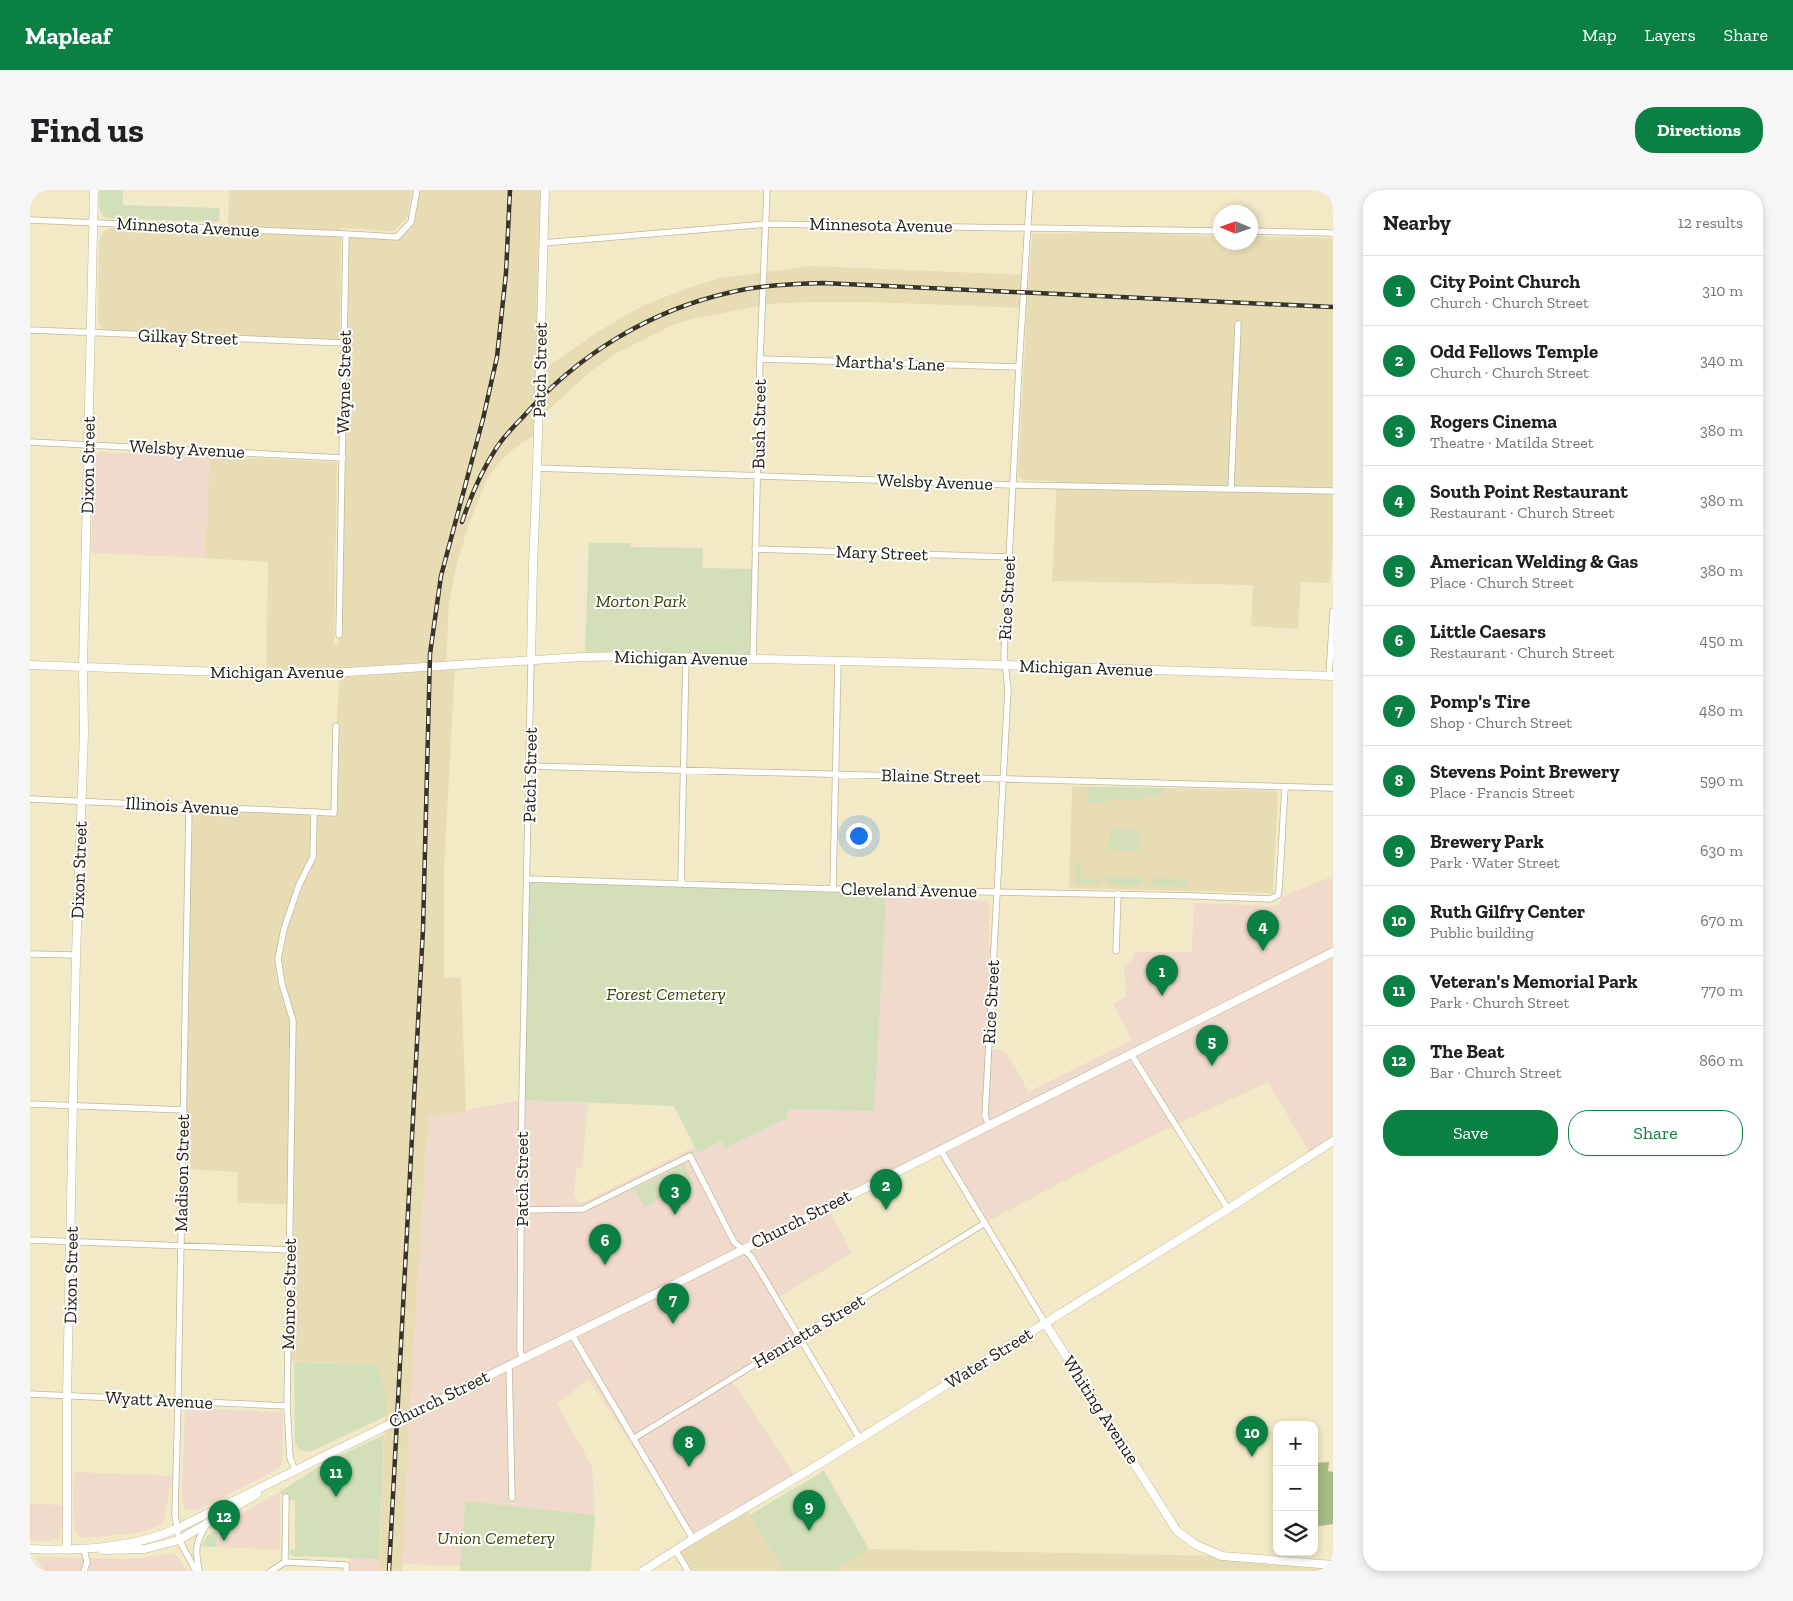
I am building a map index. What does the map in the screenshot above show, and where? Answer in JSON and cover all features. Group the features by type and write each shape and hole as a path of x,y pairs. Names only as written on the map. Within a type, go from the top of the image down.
{"street":[{"name":"Dixon Street","path":"67,1550 76,955 84,734 83,668 94,190"},
{"path":"346,234 397,237 412,222 417,190"},
{"name":"Patch Street","path":"522,1359 520,1350 522,1100 533,566 544,190"},
{"name":"Bush Street","path":"753,659 760,359 767,190"},
{"name":"Rice Street","path":"989,1125 984,1116 1008,682 1004,655 1012,485 1030,190"},
{"name":"Minnesota Avenue","path":"30,220 346,234"},
{"name":"Minnesota Avenue","path":"543,243 766,224 1213,231"},
{"path":"1258,231 1333,233"},
{"name":"Wayne Street","path":"338,635 346,234"},
{"path":"1231,488 1238,324"},
{"name":"Gilkay Street","path":"30,330 345,343"},
{"name":"Martha's Lane","path":"760,359 1019,367"},
{"name":"Welsby Avenue","path":"30,442 343,458"},
{"name":"Welsby Avenue","path":"537,468 1012,485 1333,491"},
{"name":"Mary Street","path":"755,549 1009,557"},
{"path":"1331,676 1333,610"},
{"path":"681,883 686,656"},
{"name":"Michigan Avenue","path":"30,665 300,675 581,657 686,656 1331,676"},
{"path":"833,889 838,662"},
{"name":"Illinois Avenue","path":"30,799 334,813 336,726"},
{"name":"Blaine Street","path":"530,766 1333,788"},
{"name":"Cleveland Avenue","path":"528,879 833,889 1118,894 1270,899 1278,895 1280,884 1285,787"},
{"name":"Madison Street","path":"189,806 178,1401 174,1496 176,1529 179,1540 197,1571"},
{"name":"Monroe Street","path":"295,1470 290,1458 287,1406 292,1021 282,984 278,959 284,930 299,885 313,857 314,812"},
{"path":"1116,951 1118,894"},
{"name":"Church Street","path":"84,1549 147,1540 176,1529 509,1364 572,1335 1333,952"},
{"path":"30,954 76,955"},
{"path":"1131,1054 1228,1209"},
{"path":"30,1104 184,1110"},
{"name":"Water Street","path":"643,1571 860,1439 1228,1209 1333,1141"},
{"name":"Whiting Avenue","path":"940,1149 1045,1322 1177,1531 1196,1545 1222,1556 1333,1565"},
{"path":"522,1210 583,1209 690,1156 734,1242 751,1256 860,1439"},
{"name":"Henrietta Street","path":"633,1439 985,1223"},
{"path":"30,1240 290,1250"},
{"path":"572,1335 692,1540"},
{"path":"509,1364 512,1498"},
{"name":"Wyatt Avenue","path":"30,1394 287,1406"},
{"name":"Church Street","path":"84,1549 145,1549 179,1540 295,1470"},
{"path":"285,1562 286,1497"},
{"path":"197,1571 196,1546 198,1537 207,1524"},
{"path":"30,1549 84,1549 87,1562 84,1571"},
{"path":"676,1551 688,1571"},
{"path":"271,1571 285,1562 346,1568"}],"shaded area":[{"path":"229,190 412,190 407,218 395,230 341,228 340,335 338,340 105,330 100,327 98,319 99,244 104,231 110,228 228,234"},
{"path":"417,190 545,190 540,372 599,331 642,306 688,288 721,278 812,266 1025,275 1025,286 1028,287 1033,234 1121,233 1213,236 1213,250 1258,250 1258,236 1333,238 1333,543 1330,583 1301,582 1298,629 1251,626 1253,585 1052,581 1057,481 1024,480 1018,474 1027,308 870,302 802,302 771,304 691,319 671,326 615,354 589,373 539,418 538,433 516,447 502,459 487,479 469,524 458,559 449,601 446,666 455,666 444,870 444,977 461,978 466,1111 428,1117 410,1404 402,1571 379,1571 386,1397 377,1364 288,1361 291,1204 237,1203 238,1172 182,1169 189,806 334,813 336,726 340,674 266,674 268,562 205,558 210,456 335,462 337,464 334,645 339,644 346,234 397,237 411,222"},
{"path":"99,452 210,456 205,558 91,553 94,458"},
{"path":"1072,786 1278,791 1273,893 1069,888"},
{"path":"1333,876 1333,1141 1311,1155 1268,1082 1175,1125 985,1223 940,1150 827,1206 852,1253 777,1298 800,1337 731,1379 796,1478 693,1539 589,1379 557,1404 592,1466 595,1515 465,1501 461,1566 402,1564 428,1117 522,1100 588,1103 582,1168 576,1168 574,1196 579,1203 694,1147 698,1153 721,1141 725,1148 787,1118 787,1109 873,1111 886,896 989,901 990,1006 988,1049 1003,1050 1016,1068 1028,1092 1132,1040 1113,1004 1126,996 1124,967 1132,960 1135,952 1192,952 1194,903 1275,906 1280,903 1282,897"},
{"path":"185,1408 283,1413 282,1465 269,1474 206,1506 194,1510 185,1509 182,1498"},
{"path":"74,1472 172,1476 163,1524 144,1531 128,1534 81,1538 75,1530 74,1522"},
{"path":"280,1492 280,1550 218,1547 218,1527"},
{"path":"30,1504 63,1505 62,1528 58,1538 48,1541 30,1541"},
{"path":"746,1508 784,1571 687,1571 676,1551"},
{"path":"869,1549 1222,1556 1333,1566 1333,1571 834,1571"},
{"path":"172,1553 179,1558 187,1571 44,1571 36,1557 134,1559"},
{"path":"349,1558 379,1559 379,1571 350,1571"}],"green space":[{"path":"100,190 123,190 123,205 220,208 219,220 217,222 107,218 100,210"},
{"name":"Morton Park","path":"589,543 630,543 631,547 703,548 702,568 755,569 753,659 585,657"},
{"path":"1087,787 1163,788 1162,796 1143,795 1143,800 1108,799 1107,803 1087,803"},
{"path":"1111,829 1140,830 1139,851 1107,849 1107,845 1110,845"},
{"path":"1076,863 1080,863 1080,879 1100,880 1100,884 1075,884"},
{"path":"1107,877 1141,878 1141,884 1139,886 1107,884"},
{"path":"1153,877 1188,880 1188,887 1154,886"},
{"name":"Forest Cemetery","path":"528,879 833,889 886,896 874,1111 787,1109 787,1118 725,1148 721,1141 698,1153 674,1106 522,1100"},
{"path":"684,1164 693,1183 688,1186 687,1184 644,1207 635,1189"},
{"path":"294,1362 377,1364 386,1397 386,1416 310,1452 299,1450 295,1442"},
{"path":"384,1435 379,1559 296,1557 291,1555 289,1550 295,1549 295,1500 289,1500 289,1494 280,1494 280,1492 326,1462"},
{"path":"1329,1462 1328,1471 1333,1472 1333,1524 1318,1526 1318,1466 1318,1463"},
{"path":"824,1471 869,1549 834,1571 784,1571 750,1515"},
{"name":"Union Cemetery","path":"465,1501 595,1515 591,1571 460,1571"},
{"path":"217,1530 217,1547 201,1546 208,1535"}],"railway":[{"path":"389,1571 423,929 430,654 441,576 483,419 497,357 506,273 510,190"},
{"path":"462,522 477,483 497,447 543,395 566,374 591,355 644,323 672,310 732,292 766,286 823,283 1333,307"}],"place":[{"name":"South Point Restaurant","path":"1263,951"},
{"name":"City Point Church","path":"1162,996"},
{"name":"American Welding & Gas","path":"1212,1066"},
{"name":"Odd Fellows Temple","path":"886,1210"},
{"name":"Rogers Cinema","path":"675,1215"},
{"name":"Little Caesars","path":"605,1265"},
{"name":"Pomp's Tire","path":"673,1324"},
{"name":"Ruth Gilfry Center","path":"1252,1457"},
{"name":"Stevens Point Brewery","path":"689,1467"},
{"name":"Veteran's Memorial Park","path":"336,1497"},
{"name":"Brewery Park","path":"809,1531"},
{"name":"The Beat","path":"224,1541"}]}
